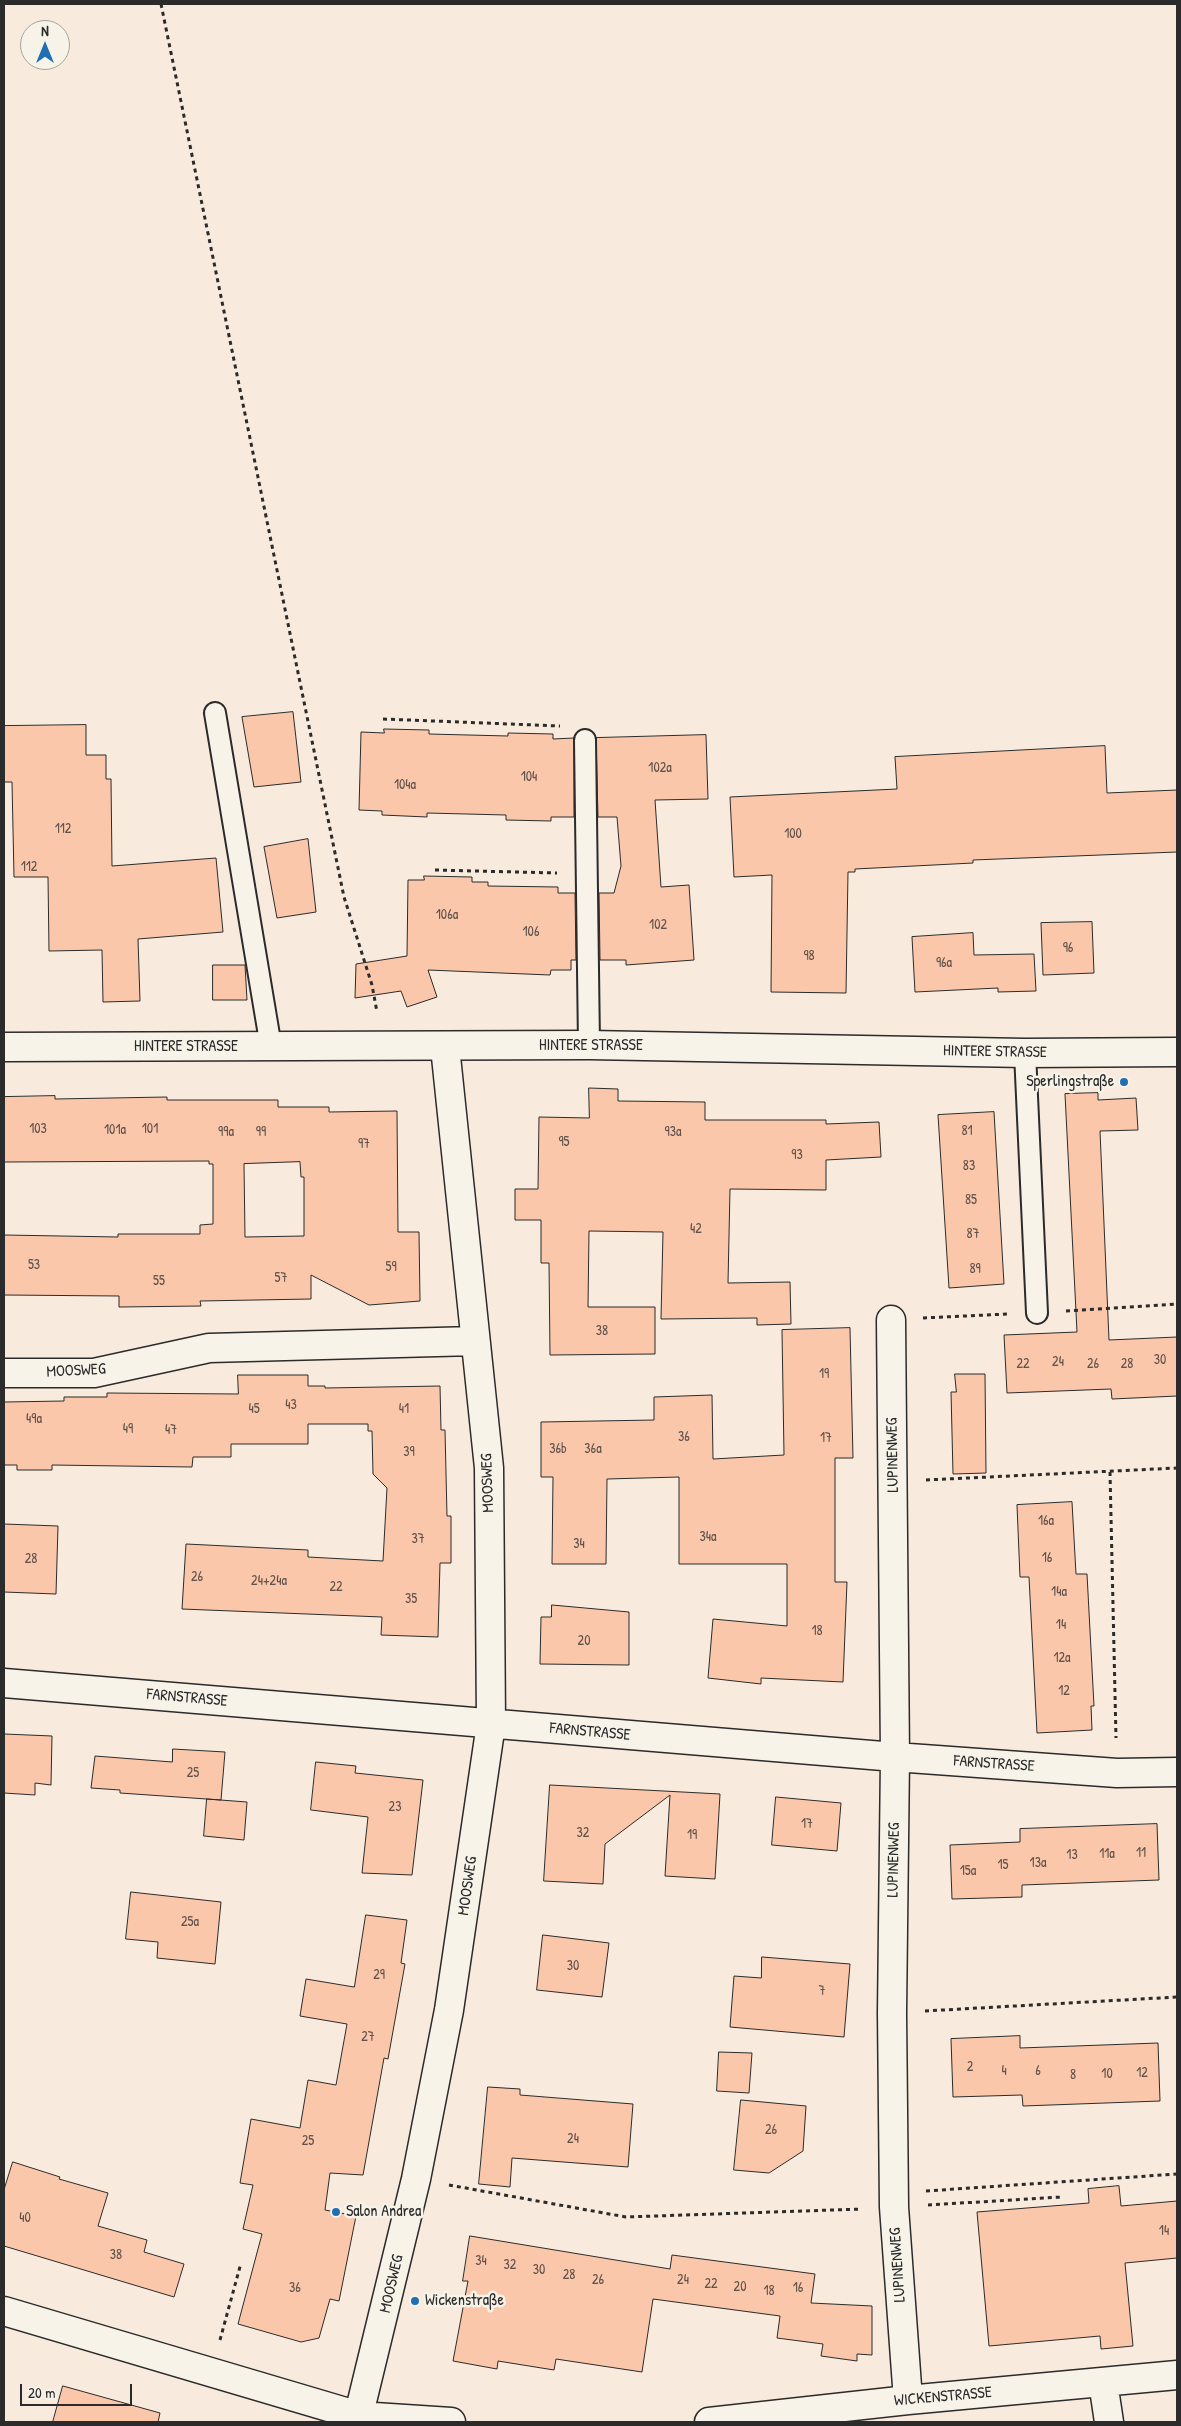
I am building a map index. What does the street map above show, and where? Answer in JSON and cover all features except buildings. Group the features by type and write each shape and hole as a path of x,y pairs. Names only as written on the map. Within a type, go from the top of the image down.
{"street":[{"name":"HINTERE STRASSE","path":"4,1047 445,1047 589,1045 1025,1053 1177,1052"},
{"name":"MOOSWEG","path":"358,2419 416,2179 449,2010 491,1724 489,1468 445,1047"},
{"name":"LUPINENWEG","path":"891,1320 894,1482 895,1757 892,2013 894,2200 908,2400"},
{"name":"MOOSWEG","path":"4,1373 94,1373 209,1348 475,1341"},
{"name":"FARNSTRASSE","path":"4,1684 895,1757 1117,1773 1177,1772"},
{"path":"4,2311 211,2372 358,2419 451,2422"},
{"name":"WICKENSTRASSE","path":"709,2422 908,2400 1177,2375"},
{"path":"1103,2382 1109,2422"}],"lane":[{"path":"215,713 271,1047"},
{"path":"585,740 589,1045"},
{"path":"1025,1053 1037,1313"}],"path":[{"path":"161,4 344,897 372,985 383,1046"},
{"path":"383,719 568,726 585,740"},
{"path":"435,870 588,874"},
{"path":"891,1320 1177,1304"},
{"path":"894,1482 1177,1468"},
{"path":"1110,1472 1117,1773"},
{"path":"892,2013 1177,1997"},
{"path":"416,2179 626,2217 894,2200 1177,2174"},
{"path":"894,2200 1062,2197"},
{"path":"211,2372 241,2263"}],"place":[{"name":"Sperlingstraße","path":"1124,1082"},
{"name":"Salon Andrea","path":"336,2212"},
{"name":"Wickenstraße","path":"415,2301"}]}
